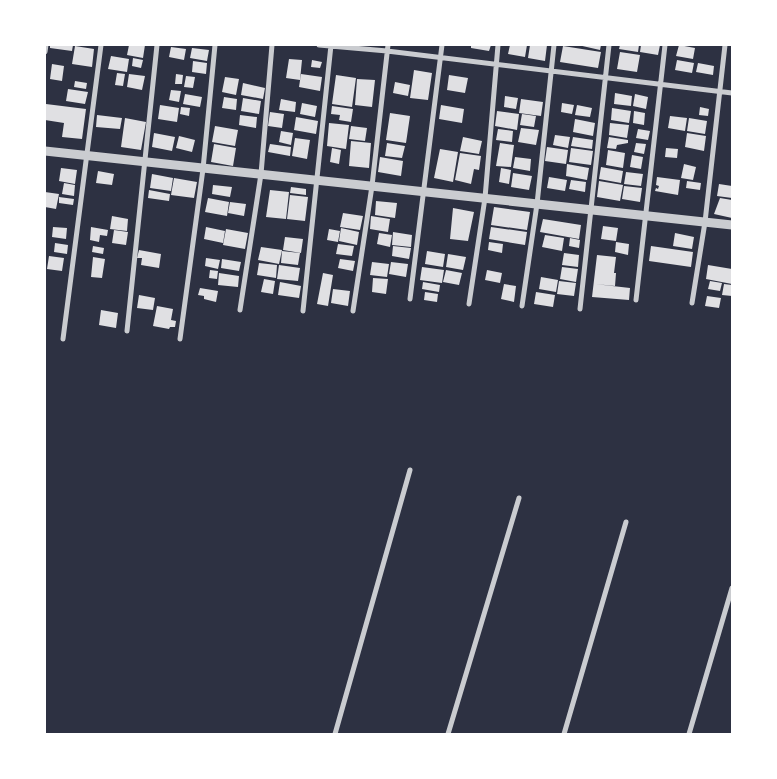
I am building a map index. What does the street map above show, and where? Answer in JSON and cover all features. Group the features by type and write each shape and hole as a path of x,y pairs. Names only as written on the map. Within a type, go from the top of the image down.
{"street":[{"path":"45,52 46,45"},
{"path":"63,339 89,156 101,45"},
{"path":"127,331 157,45"},
{"path":"180,339 203,169 215,45"},
{"path":"240,310 261,174 272,45"},
{"path":"319,45 387,48 441,58 732,93"},
{"path":"410,299 442,45"},
{"path":"469,304 485,198 498,45"},
{"path":"522,306 537,204 554,45"},
{"path":"580,309 609,45"},
{"path":"636,300 664,45"},
{"path":"692,303 705,222 725,45"},
{"path":"303,311 331,46"},
{"path":"353,311 372,186 387,48"},
{"path":"45,151 732,226"},
{"path":"336,734 410,470"},
{"path":"448,734 519,498"},
{"path":"564,734 626,522"},
{"path":"689,734 732,588"}],"building":[{"path":"50,45 73,45 72,51 50,48"},
{"path":"129,45 145,45 143,58 127,55"},
{"path":"471,45 491,45 489,51 471,48"},
{"path":"510,45 527,45 525,57 508,54"},
{"path":"530,45 547,45 545,61 528,58"},
{"path":"578,45 601,45 600,50"},
{"path":"620,45 639,45 638,52 619,49"},
{"path":"641,45 660,45 658,55 640,52"},
{"path":"679,45 695,48 693,59 676,56"},
{"path":"75,46 94,49 92,67 72,64"},
{"path":"563,46 601,52 598,68 560,62"},
{"path":"171,47 186,49 184,60 169,57"},
{"path":"192,48 209,50 207,61 190,58"},
{"path":"620,52 640,55 637,72 617,69"},
{"path":"111,56 129,59 127,72 108,69"},
{"path":"133,58 143,60 141,68 132,66"},
{"path":"289,59 302,60 300,80 286,78"},
{"path":"312,60 322,62 320,68 311,67"},
{"path":"677,60 694,63 692,73 675,70"},
{"path":"193,61 207,63 206,74 192,72"},
{"path":"698,63 714,66 713,75 696,72"},
{"path":"52,64 64,66 62,81 50,79"},
{"path":"414,70 432,73 428,100 410,98"},
{"path":"117,73 125,74 123,86 115,85"},
{"path":"129,74 145,76 142,90 127,87"},
{"path":"176,74 183,75 182,84 175,84"},
{"path":"301,74 322,77 320,91 299,87"},
{"path":"336,75 356,78 352,107 332,104"},
{"path":"449,75 468,78 465,93 447,90"},
{"path":"186,76 195,77 193,88 184,87"},
{"path":"225,77 239,79 236,95 222,92"},
{"path":"357,79 375,80 372,107 355,105"},
{"path":"75,81 87,83 86,89 74,87"},
{"path":"395,82 410,85 408,96 393,93"},
{"path":"243,83 265,88 263,99 241,95"},
{"path":"68,89 88,92 85,104 66,101"},
{"path":"171,90 181,91 179,102 169,100"},
{"path":"615,93 632,96 631,106 614,104"},
{"path":"185,94 202,97 200,107 183,104"},
{"path":"635,94 648,97 646,109 633,106"},
{"path":"505,96 518,98 516,109 504,107"},
{"path":"224,97 237,99 236,110 222,108"},
{"path":"243,98 261,101 259,114 241,111"},
{"path":"281,99 296,102 295,112 279,110"},
{"path":"521,99 543,102 541,116 519,113"},
{"path":"302,103 317,106 315,117 300,114"},
{"path":"562,103 574,105 572,114 561,112"},
{"path":"46,104 86,109 82,139 62,137 64,123 45,120"},
{"path":"160,105 179,108 177,122 158,119"},
{"path":"441,105 464,109 462,123 439,119"},
{"path":"577,105 592,108 590,117 575,115"},
{"path":"332,106 353,109 351,122 339,120 340,115 331,114"},
{"path":"181,107 190,108 189,116 180,114"},
{"path":"700,107 709,109 708,116 699,115"},
{"path":"612,108 631,111 629,123 611,120"},
{"path":"497,111 519,114 517,130 495,126"},
{"path":"634,111 645,113 644,125 633,123"},
{"path":"270,112 284,114 282,128 268,126"},
{"path":"390,113 410,116 406,143 386,140"},
{"path":"522,114 536,116 534,127 520,125"},
{"path":"97,115 122,118 120,129 96,127"},
{"path":"240,115 257,117 256,128 239,125"},
{"path":"670,116 687,118 685,131 668,128"},
{"path":"296,117 318,121 316,134 294,130"},
{"path":"125,118 146,122 141,150 121,147"},
{"path":"689,118 707,121 705,134 687,131"},
{"path":"575,119 595,123 593,136 573,132"},
{"path":"329,123 349,125 346,149 327,146"},
{"path":"610,123 629,125 627,138 609,135"},
{"path":"215,126 238,130 235,146 212,142"},
{"path":"351,126 367,128 365,141 349,139"},
{"path":"521,128 539,130 536,145 518,142"},
{"path":"498,129 513,131 512,142 496,140"},
{"path":"638,129 650,131 648,140 636,138"},
{"path":"281,131 293,133 291,145 279,142"},
{"path":"154,133 175,137 172,151 152,147"},
{"path":"687,133 706,136 704,151 685,147"},
{"path":"555,135 570,137 568,148 553,145"},
{"path":"179,136 195,140 192,152 176,148"},
{"path":"463,137 482,141 479,154 460,151"},
{"path":"573,137 593,140 592,149 571,146"},
{"path":"609,137 628,140 628,143 617,145 616,149 607,148"},
{"path":"295,138 310,140 307,159 292,156"},
{"path":"351,141 371,143 369,168 349,166"},
{"path":"387,143 405,146 402,158 385,156"},
{"path":"500,143 514,145 511,167 496,166"},
{"path":"636,143 646,144 644,154 634,152"},
{"path":"214,144 236,148 233,166 211,162"},
{"path":"270,144 291,147 290,156 268,152"},
{"path":"547,147 568,150 566,164 545,161"},
{"path":"332,148 341,150 339,164 330,162"},
{"path":"571,148 593,151 591,165 569,162"},
{"path":"666,148 678,149 677,158 665,157"},
{"path":"440,149 458,152 453,182 434,178"},
{"path":"608,150 625,153 623,168 606,165"},
{"path":"460,153 481,156 479,170 474,169 471,184 455,180"},
{"path":"632,155 643,157 641,169 630,167"},
{"path":"380,157 403,161 401,176 378,172"},
{"path":"515,157 531,159 530,171 513,168"},
{"path":"567,164 589,168 587,180 566,176"},
{"path":"684,164 696,167 693,180 681,178"},
{"path":"601,167 623,171 621,183 599,179"},
{"path":"61,168 77,170 75,184 59,181"},
{"path":"501,168 511,170 509,184 499,182"},
{"path":"98,171 114,174 112,185 96,183"},
{"path":"626,172 643,174 641,186 624,184"},
{"path":"513,173 532,176 529,190 511,187"},
{"path":"152,174 173,178 171,191 150,188"},
{"path":"549,177 567,180 565,191 547,188"},
{"path":"657,177 680,180 678,195 655,191 659,186 656,185"},
{"path":"174,178 197,182 194,198 171,195"},
{"path":"571,180 586,182 585,192 569,189"},
{"path":"599,181 623,185 620,201 597,197"},
{"path":"687,181 701,183 700,190 686,188"},
{"path":"64,183 75,185 74,196 62,194"},
{"path":"719,184 732,186 732,198 717,196"},
{"path":"213,185 232,187 230,197 212,194"},
{"path":"624,186 642,188 640,202 622,199"},
{"path":"291,187 306,189 306,195 290,193"},
{"path":"149,190 170,194 169,201 148,198"},
{"path":"270,190 289,192 286,219 266,217"},
{"path":"45,192 59,194 56,209 45,207"},
{"path":"290,195 308,197 305,221 287,219"},
{"path":"59,197 74,199 73,205 59,203"},
{"path":"208,198 229,202 227,216 205,212"},
{"path":"720,198 732,200 732,218 714,214"},
{"path":"376,201 397,203 395,218 375,215"},
{"path":"230,202 246,204 244,216 228,213"},
{"path":"494,207 530,212 527,230 491,225"},
{"path":"453,208 474,212 468,241 450,239"},
{"path":"343,213 363,216 360,230 340,227"},
{"path":"112,216 128,219 127,231 110,229"},
{"path":"371,216 390,219 388,232 370,229"},
{"path":"543,219 581,225 579,239 540,232"},
{"path":"603,226 618,228 616,241 601,239"},
{"path":"53,227 67,228 66,239 52,237"},
{"path":"91,227 108,230 107,236 100,235 99,242 90,240"},
{"path":"206,227 225,231 223,243 204,239"},
{"path":"491,227 527,232 525,245 489,239"},
{"path":"341,228 359,232 357,245 339,241"},
{"path":"226,229 248,233 245,249 223,245"},
{"path":"329,229 340,231 338,242 327,240"},
{"path":"114,230 128,232 126,245 112,243"},
{"path":"393,232 412,235 411,247 392,245"},
{"path":"379,233 392,235 390,247 377,244"},
{"path":"675,233 694,237 692,249 673,246"},
{"path":"545,235 564,238 562,251 542,247"},
{"path":"285,237 303,239 301,253 283,250"},
{"path":"570,238 580,240 579,248 569,246"},
{"path":"489,242 503,244 502,253 488,250"},
{"path":"616,242 629,244 628,255 615,252"},
{"path":"55,243 68,245 67,254 54,252"},
{"path":"338,244 354,246 352,256 336,254"},
{"path":"93,246 104,248 103,254 92,252"},
{"path":"393,246 411,248 409,259 392,256"},
{"path":"651,246 693,252 691,267 649,261"},
{"path":"261,247 282,250 279,264 258,260"},
{"path":"139,250 161,254 159,268 141,265 142,258 137,258"},
{"path":"282,251 300,253 298,265 281,263"},
{"path":"427,251 445,254 443,267 425,264"},
{"path":"564,253 579,255 578,267 562,265"},
{"path":"448,254 466,257 463,270 446,267"},
{"path":"597,255 616,257 614,273 616,273 615,286 595,284 630,288 629,300 592,297"},
{"path":"49,256 64,258 62,271 47,269"},
{"path":"93,257 105,259 102,278 91,277"},
{"path":"206,258 220,260 218,269 205,266"},
{"path":"222,259 241,262 239,271 221,268"},
{"path":"340,259 355,261 353,271 338,268"},
{"path":"372,262 389,264 387,277 370,275"},
{"path":"391,262 408,264 406,277 389,274"},
{"path":"259,263 277,265 276,278 257,275"},
{"path":"279,265 300,268 298,281 277,279"},
{"path":"708,265 732,269 732,284 706,279"},
{"path":"422,267 444,270 442,283 420,280"},
{"path":"562,267 578,269 576,282 560,279"},
{"path":"210,270 218,271 217,279 209,278"},
{"path":"446,270 462,273 459,285 443,282"},
{"path":"487,270 502,273 500,283 485,280"},
{"path":"219,273 239,276 238,287 218,285"},
{"path":"323,273 333,275 328,306 317,304"},
{"path":"541,277 558,280 556,292 539,289"},
{"path":"373,278 388,279 386,294 372,292"},
{"path":"264,279 275,281 273,294 261,292"},
{"path":"559,281 576,283 574,296 557,294"},
{"path":"710,281 722,283 720,291 708,289"},
{"path":"280,282 301,286 299,298 278,295"},
{"path":"423,282 440,285 439,292 422,289"},
{"path":"504,284 516,286 514,302 501,299"},
{"path":"724,284 732,285 732,296 722,295"},
{"path":"200,288 218,291 216,302 204,299 204,296 198,295"},
{"path":"333,289 350,291 348,306 331,303"},
{"path":"425,292 438,294 437,302 424,300"},
{"path":"536,292 555,295 553,307 534,304"},
{"path":"139,295 155,298 153,310 137,308"},
{"path":"707,296 721,298 719,308 705,306"},
{"path":"157,306 173,309 171,320 176,321 175,327 170,327 169,329 153,326"},
{"path":"101,310 118,313 116,328 99,325"}]}
